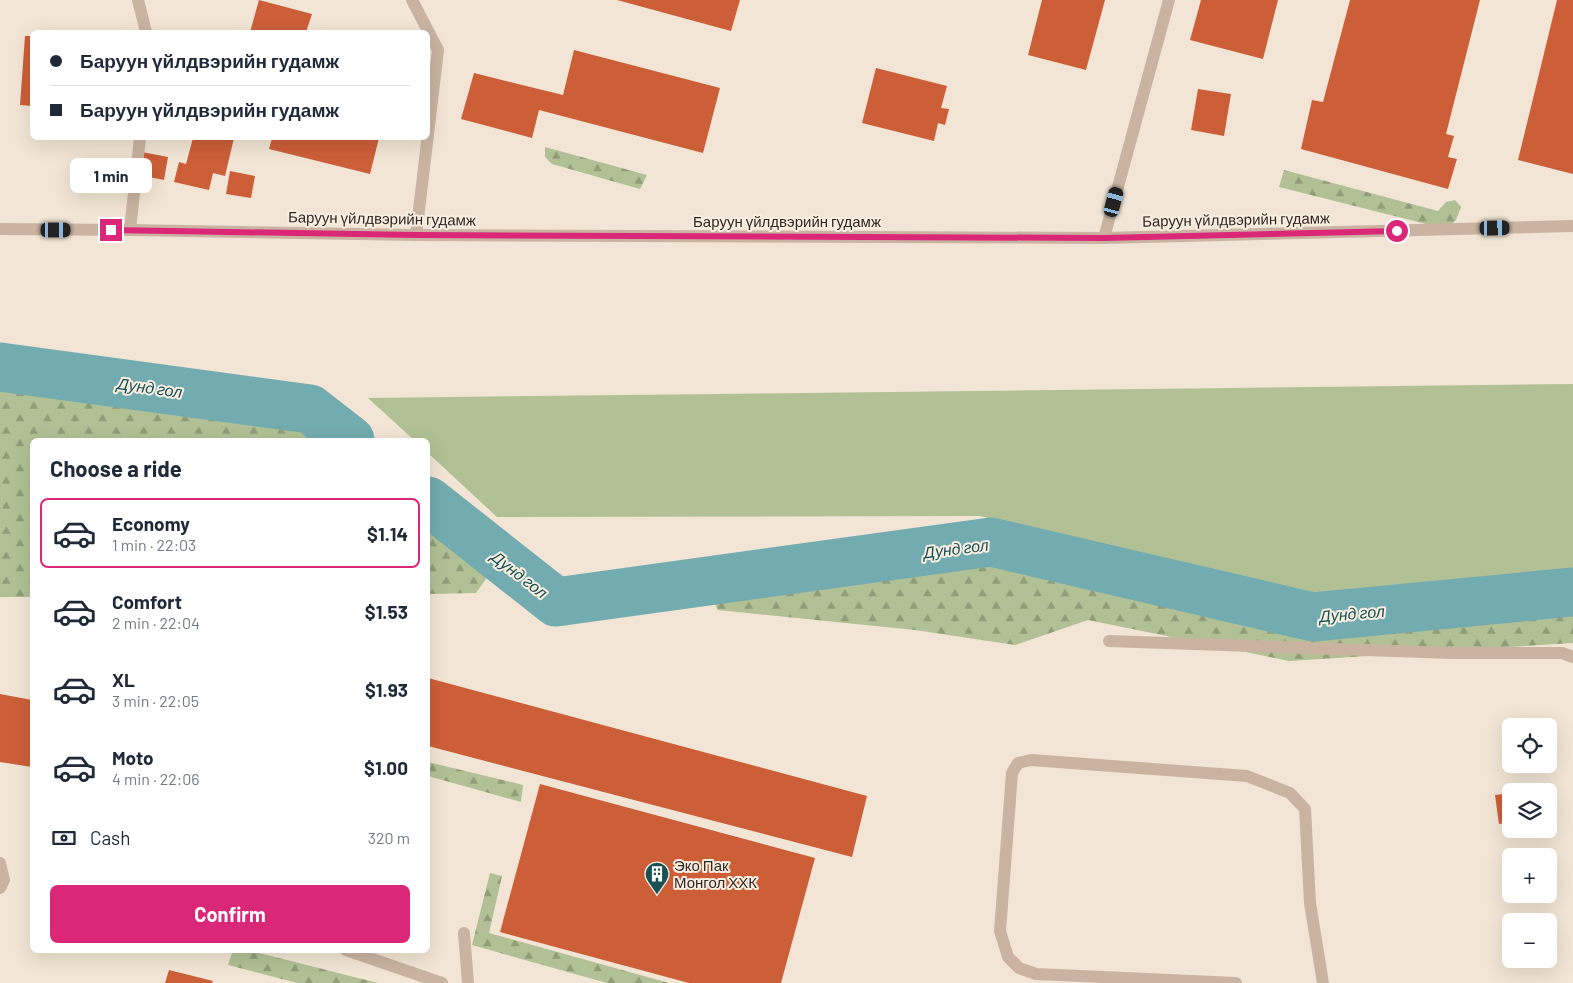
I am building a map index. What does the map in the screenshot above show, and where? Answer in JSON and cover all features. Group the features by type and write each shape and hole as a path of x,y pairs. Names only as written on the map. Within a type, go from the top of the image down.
{"street":[{"path":"138,0 146,30"},
{"path":"412,0 428,30"},
{"path":"1104,238 1169,0"},
{"path":"430,35 438,50 430,117"},
{"path":"130,230 140,140"},
{"path":"416,235 427,140"},
{"name":"Баруун үйлдвэрийн гудамж","path":"0,230 130,230 416,235 1104,238 1573,226"},
{"path":"1109,641 1452,653 1562,653 1573,657"},
{"path":"1236,983 1036,974 1019,968 1008,957 1000,931 1012,773 1018,763 1031,760 1247,776 1290,793 1305,809 1310,903 1323,983"},
{"path":"0,863 4,880 0,888"},
{"path":"464,933 468,983"},
{"path":"355,953 442,983"}],"green space":[{"path":"545,147 647,175 640,189 552,164 545,157"},
{"path":"1284,170 1438,211 1446,202 1455,200 1461,207 1456,220 1446,229 1279,187"},
{"path":"0,380 309,422 328,438 30,438 30,597 0,597"},
{"path":"1573,384 1573,579 1336,606 980,516 497,517 430,455 430,438 412,438 368,398"},
{"path":"430,525 489,575 476,593 430,594"},
{"path":"988,550 1299,624 1573,600 1573,643 1289,661 1088,620 1015,645 915,630 718,610 692,562"},
{"path":"430,762 523,785 521,802 430,777"},
{"path":"490,873 502,876 489,933 669,983 607,983 472,945"},
{"path":"232,953 259,953 378,983 297,983 228,965"}],"building":[{"path":"259,0 312,14 307,30 251,30"},
{"path":"617,0 740,0 731,31"},
{"path":"1042,0 1105,0 1086,70 1028,55"},
{"path":"1201,0 1278,0 1263,59 1190,40"},
{"path":"1350,0 1480,0 1446,134 1454,136 1448,157 1457,159 1448,189 1301,149 1312,100 1323,102"},
{"path":"1557,0 1573,0 1573,174 1518,160"},
{"path":"25,36 30,36 30,106 20,105"},
{"path":"574,50 720,88 703,153 539,110 532,138 461,119 474,73 563,95"},
{"path":"876,68 947,86 941,108 949,109 945,125 938,123 934,141 862,123"},
{"path":"1198,89 1231,94 1224,136 1191,130"},
{"path":"192,140 234,140 225,176 213,173 209,190 174,182 179,162 186,164"},
{"path":"271,140 378,140 370,174 269,149"},
{"path":"142,152 168,157 164,180 138,175"},
{"path":"230,171 255,176 251,198 226,194"},
{"path":"430,679 867,796 852,857 430,747"},
{"path":"0,694 30,700 30,767 0,762"},
{"name":"Эко Пак Монгол ХХК","path":"540,784 815,858 781,983 689,983 500,932"},
{"path":"1502,794 1502,824 1499,824 1495,795"},
{"path":"169,970 213,981 212,983 165,983"}],"waterway":[{"name":"Дунд гол","path":"0,367 310,409 347,438"},
{"name":"Дунд гол","path":"430,503 556,602 991,542 1313,617 1573,592"}],"place":[{"name":"Эко Пак Монгол ХХК","path":"657,895"}],"route":[{"path":"111,230 416,235 1104,238 1397,231"}]}
